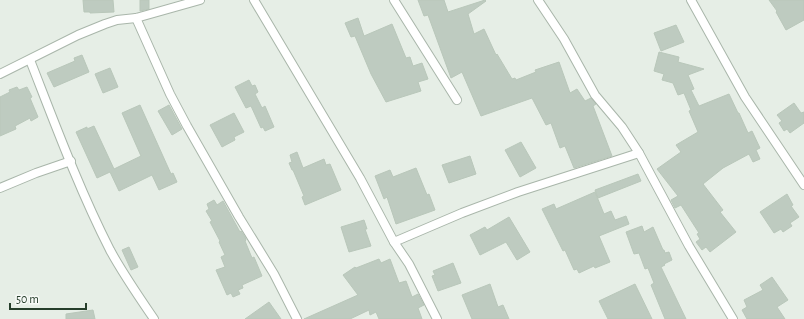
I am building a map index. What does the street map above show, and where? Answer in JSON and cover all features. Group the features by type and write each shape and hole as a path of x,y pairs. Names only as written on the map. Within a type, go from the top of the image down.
{"street":[{"path":"0,74 78,35 105,24 117,20 136,18 200,0"},
{"path":"254,0 360,178 394,242 409,264 437,319"},
{"path":"394,0 457,100"},
{"path":"538,0 564,39 595,95 622,127 639,153 689,246 733,319"},
{"path":"691,0 745,97 804,185"},
{"path":"136,18 170,94 187,126 239,217 274,274 297,319"},
{"path":"30,60 71,161 111,251 154,319"},
{"path":"394,242 462,213 518,192 639,153"},
{"path":"0,188 36,173 71,161"}],"building":[{"path":"83,0 113,0 114,12 84,12"},
{"path":"140,0 149,0 149,9 140,11"},
{"path":"418,0 444,0 448,12 485,0 486,1 468,14 474,34 484,29 496,55 497,54 512,79 515,78 516,80 536,72 535,70 559,62 570,93 577,89 585,101 591,98 596,104 593,106 612,156 574,168 565,146 560,148 551,123 546,125 532,98 481,116 462,72 451,78 428,15 424,16"},
{"path":"769,0 804,0 804,20 786,30 776,12 777,11"},
{"path":"358,18 364,36 392,24 406,58 410,57 413,66 422,63 428,79 418,82 421,91 386,102 371,74 355,36 351,37 345,23"},
{"path":"676,25 684,42 661,51 654,33"},
{"path":"659,52 679,57 678,62 704,69 688,75 694,89 691,90 699,106 729,94 748,133 752,131 760,148 756,150 760,159 753,162 749,154 723,168 703,184 723,210 720,212 736,232 710,252 706,247 702,250 696,242 700,239 697,234 699,233 681,205 675,208 671,200 678,196 657,169 681,152 676,145 698,132 689,111 691,110 684,93 678,95 673,83 662,80 664,74 654,71"},
{"path":"82,55 89,72 54,87 47,73 75,61 74,58"},
{"path":"110,68 118,87 103,93 95,74"},
{"path":"249,80 252,86 255,85 258,92 255,94 262,108 265,106 274,127 265,131 263,127 261,128 251,106 246,108 235,87"},
{"path":"17,87 19,90 27,87 32,97 30,98 38,117 31,121 30,118 15,126 16,129 0,136 0,97 10,92 9,90"},
{"path":"794,103 801,113 804,112 804,123 790,133 787,129 784,131 779,123 782,121 777,115"},
{"path":"140,105 171,174 173,173 177,182 159,190 152,175 119,191 110,172 97,178 76,132 87,127 87,129 94,126 114,169 141,156 122,113"},
{"path":"169,105 182,129 172,135 158,111"},
{"path":"234,113 244,132 234,137 235,140 222,147 210,125"},
{"path":"521,142 536,168 520,177 505,150"},
{"path":"297,152 303,168 324,159 326,165 330,164 341,190 305,205 302,197 304,196 289,163 292,162 290,155"},
{"path":"470,156 476,174 449,183 442,165"},
{"path":"416,168 435,210 396,224 387,197 384,199 375,176 390,170 393,177"},
{"path":"638,174 641,181 598,198 595,190"},
{"path":"595,192 604,214 611,211 615,220 626,216 629,224 599,236 610,262 595,268 594,266 579,273 577,269 574,270 565,250 563,251 542,209 554,204 556,209"},
{"path":"787,194 793,205 791,206 799,217 790,223 792,226 783,232 781,229 774,233 760,212"},
{"path":"214,200 217,205 223,201 240,232 241,231 245,237 245,241 252,258 254,257 262,276 242,285 243,288 238,290 240,294 233,297 231,293 227,295 216,270 225,267 221,257 225,255 219,242 220,241 210,222 212,221 206,211 209,209 207,204"},
{"path":"509,217 530,252 517,260 506,242 480,255 470,235 485,227 487,230"},
{"path":"364,220 367,229 365,229 371,246 349,252 341,227"},
{"path":"642,226 644,232 653,227 663,250 665,253 669,252 672,260 661,267 686,319 665,319 651,285 654,283 648,268 645,269 639,253 634,254 626,232"},
{"path":"129,247 138,267 131,270 122,250"},
{"path":"379,259 381,263 390,259 399,283 406,281 412,297 418,294 424,305 418,308 422,319 379,319 376,312 370,315 369,310 350,319 304,319 358,295 343,275 355,267 356,268"},
{"path":"453,263 461,283 438,291 432,276 435,275 433,271"},
{"path":"772,277 788,300 777,307 785,319 747,319 742,310 747,307 744,300 763,290 760,285"},
{"path":"490,284 498,307 503,305 509,319 472,319 462,295"},
{"path":"635,284 652,319 608,319 599,301"},
{"path":"269,302 281,319 245,319"},
{"path":"93,310 95,319 66,319 66,314"}]}
